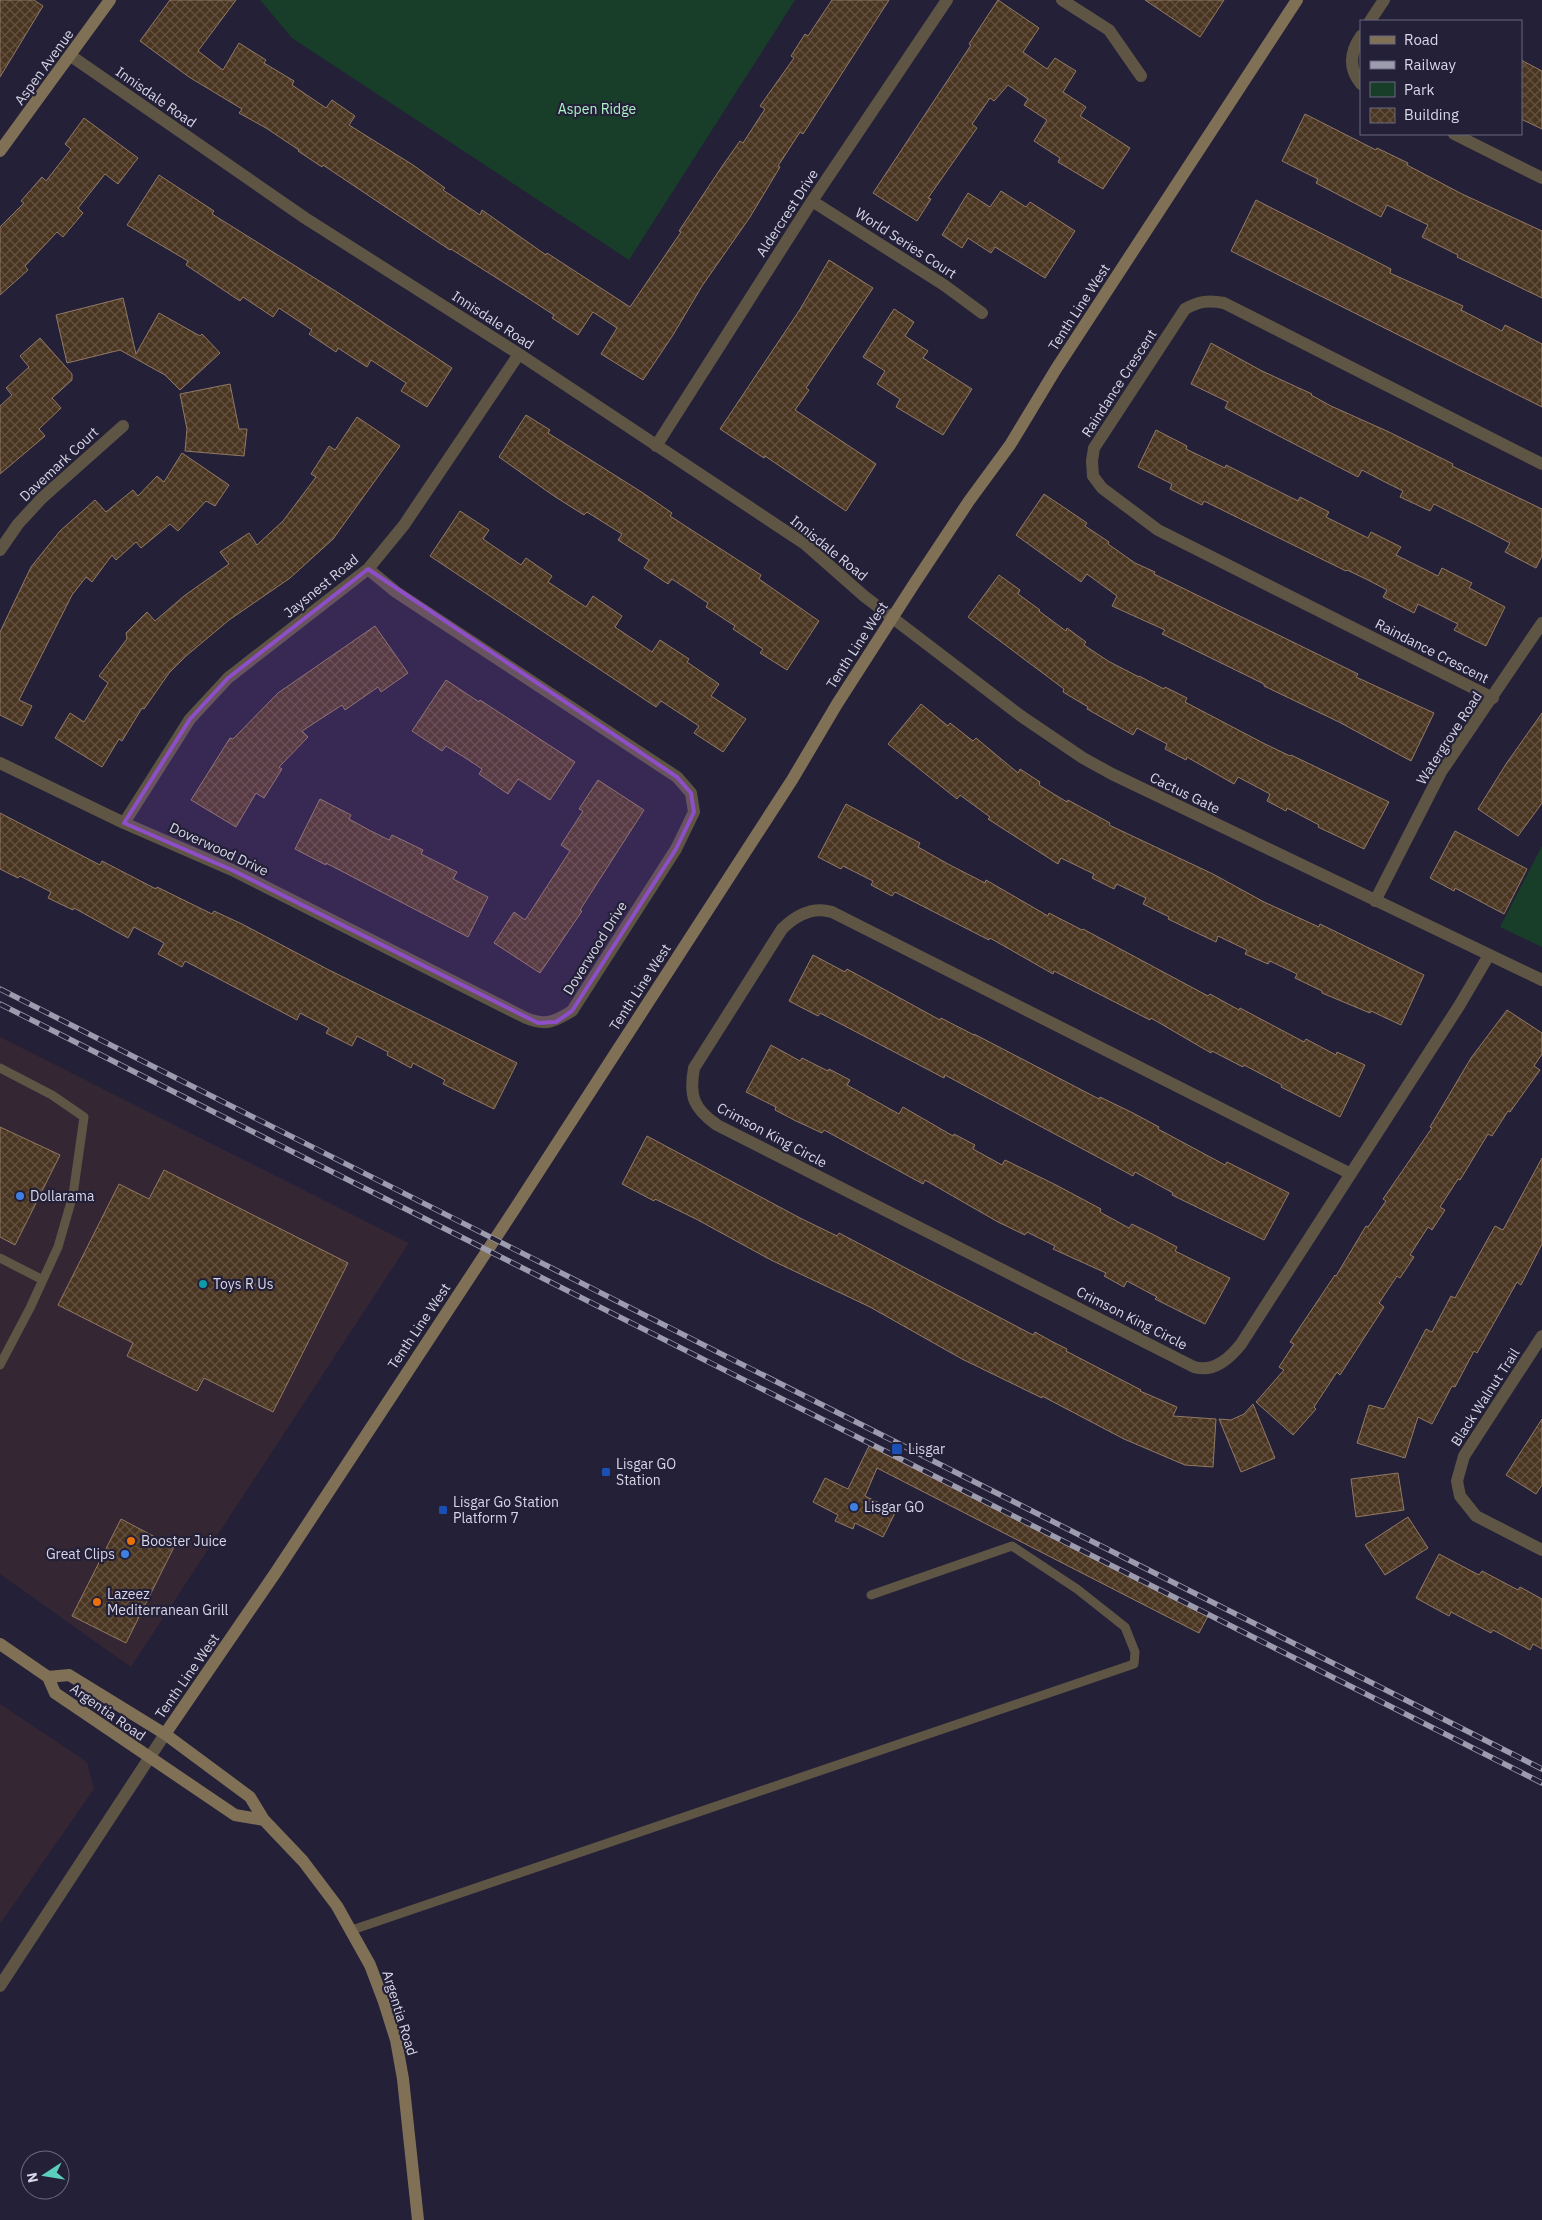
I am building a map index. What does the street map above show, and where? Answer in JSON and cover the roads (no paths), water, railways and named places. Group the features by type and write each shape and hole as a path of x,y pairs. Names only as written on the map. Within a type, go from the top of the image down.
{"street":[{"name":"Aspen Avenue","path":"0,151 110,0"},
{"name":"Aldercrest Drive","path":"656,446 812,201 947,0"},
{"path":"1062,0 1109,30 1141,76"},
{"name":"Tenth Line West","path":"0,1986 149,1758 276,1572 514,1210 792,780 837,704 892,618 968,501 1010,445 1056,370 1297,0"},
{"path":"1371,20 1384,0"},
{"path":"1360,38 1353,48 1351,62 1355,76 1360,83"},
{"name":"Innisdale Road","path":"71,56 305,218 519,354 805,544 892,618"},
{"path":"1456,135 1542,178"},
{"name":"World Series Court","path":"812,201 944,285 982,313"},
{"name":"Raindance Crescent","path":"1493,698 1158,530 1102,488 1093,476 1092,461 1094,448 1185,309 1198,302 1210,300 1224,303 1542,464"},
{"name":"Jaysnest Road","path":"124,823 190,718 228,678 368,569 404,525 519,354"},
{"name":"Davemark Court","path":"0,550 18,524 42,498 123,426"},
{"name":"Doverwood Drive","path":"0,763 124,823 232,870 538,1023 556,1022 572,1011 676,848 694,812 690,793 677,777 396,592 368,569"},
{"name":"Cactus Gate","path":"892,618 1021,716 1083,758 1112,774 1542,980"},
{"name":"Watergrove Road","path":"1375,901 1441,772 1493,698 1542,623"},
{"name":"Crimson King Circle","path":"823,909 1349,1173 1241,1344 1230,1358 1216,1366 1203,1370 717,1125 705,1117 694,1102 690,1087 694,1068 782,929 799,915 823,909"},
{"path":"1349,1173 1459,1006 1489,955"},
{"name":"Black Walnut Trail","path":"1542,1336 1464,1456 1457,1481 1460,1496 1476,1516 1542,1550"},
{"name":"Argentia Road","path":"0,1644 48,1677 55,1694 149,1758 235,1815 264,1820"},
{"name":"Argentia Road","path":"48,1677 69,1675 165,1734 250,1797 264,1820 315,1875 352,1930 370,1965 396,2040 403,2079 418,2220"}],"lane":[{"path":"0,1068 52,1096 84,1117 73,1195 58,1247 0,1365"},
{"path":"0,1258 43,1280"},
{"path":"352,1930 1134,1664 1135,1652 1125,1628 1077,1588 1012,1546 871,1595"}],"railway":[{"path":"0,989 1542,1769"},
{"path":"0,1004 1542,1783"}],"place":[{"name":"Dollarama","path":"20,1196"},
{"name":"Toys R Us","path":"203,1284"},
{"name":"Lisgar","path":"897,1449"},
{"name":"Lisgar GO Station","path":"606,1472"},
{"name":"Lisgar GO","path":"854,1507"},
{"name":"Lisgar Go Station Platform 7","path":"443,1510"},
{"name":"Booster Juice","path":"131,1541"},
{"name":"Great Clips","path":"125,1554"},
{"name":"Lazeez Mediterranean Grill","path":"97,1602"}],"park label":[{"name":"Aspen Ridge","path":"597,109"}]}
